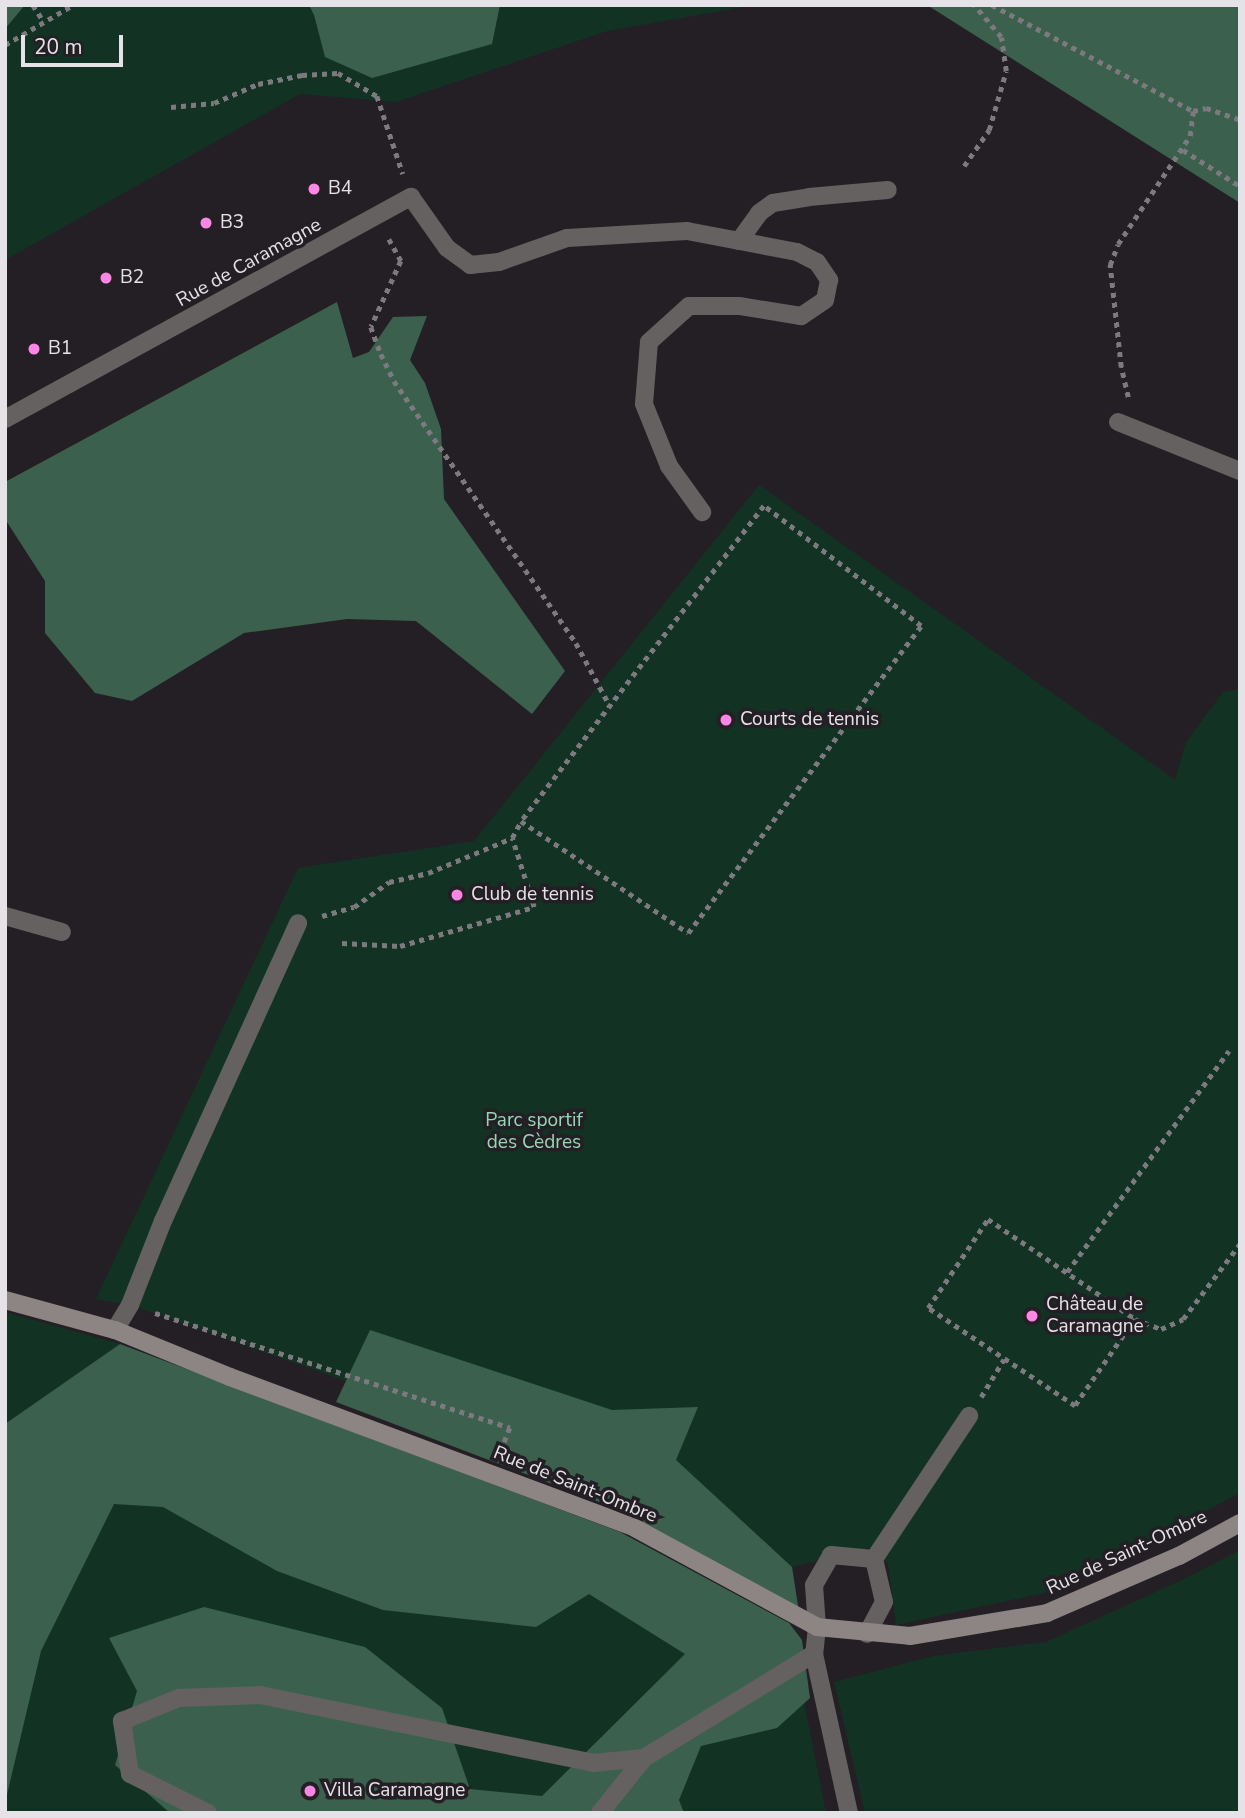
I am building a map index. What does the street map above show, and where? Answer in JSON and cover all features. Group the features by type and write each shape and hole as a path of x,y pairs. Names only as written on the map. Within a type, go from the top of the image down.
{"street":[{"path":"738,241 759,213 773,204 809,197 888,190"},
{"path":"411,197 447,248 470,265 499,262 567,238 687,231 797,252 817,261 829,280 825,300 801,316 739,306 689,306 649,342 645,404 669,466 702,512"},
{"name":"Rue de Caramagne","path":"5,419 411,197"},
{"path":"1118,422 1240,471"},
{"path":"5,916 62,932"},
{"path":"115,1330 131,1305 163,1221 298,923"},
{"name":"Rue de Saint-Ombre","path":"5,1300 115,1330 230,1377 635,1528 817,1627 909,1636 1047,1613 1179,1556 1240,1523"},
{"path":"867,1634 884,1602 874,1559 969,1416"},
{"path":"849,1813 814,1654 817,1627 814,1585 831,1555 874,1559"},
{"path":"600,1813 644,1758 814,1654"},
{"path":"208,1813 130,1774 122,1721 179,1698 260,1695 593,1763 644,1758"}],"path":[{"path":"33,5 44,22"},
{"path":"5,45 73,5"},
{"path":"964,166 989,130 1006,71 1001,37 974,5"},
{"path":"992,5 1193,111 1206,108 1240,120"},
{"path":"171,107 214,103 258,84 302,75 338,73 377,96 411,197"},
{"path":"1136,429 1121,367 1110,265 1118,244 1183,149 1190,136 1193,111"},
{"path":"1183,149 1240,186"},
{"path":"401,261 371,327 385,363 394,381 576,643 610,706"},
{"path":"298,923 354,907 389,881 428,873 512,838 522,821 764,506 921,626 688,933 522,821"},
{"path":"342,943 400,946 534,907 512,838"},
{"path":"1067,1272 1228,1051"},
{"path":"1135,1319 1075,1406 928,1308 988,1219 1135,1319 1161,1329 1183,1319 1240,1244"},
{"path":"131,1305 510,1428"},
{"path":"993,1377 1004,1359"}],"green space":[{"path":"5,5 25,5 5,29"},
{"path":"25,5 309,5 325,57 492,44 500,5 755,5 607,31 396,102 300,94 5,260 5,29"},
{"path":"309,5 500,5 492,44 372,78 325,57"},
{"path":"927,5 1240,5 1240,203"},
{"path":"337,302 353,358 369,352 393,317 427,316 410,360 425,383 441,429 444,499 565,671 532,714 416,621 347,619 244,633 132,701 95,693 45,633 45,581 5,519 5,482"},
{"name":"Parc sportif des Cèdres","path":"759,485 1175,780 1186,742 1223,692 1240,689 1240,1493 1053,1591 896,1625 888,1563 868,1548 792,1567 675,1460 591,1468 131,1305 96,1299 298,868 474,841"},
{"path":"5,1312 120,1344 5,1424"},
{"path":"370,1330 612,1410 698,1407 676,1460 792,1567 799,1612 623,1511 336,1402"},
{"path":"120,1344 620,1532 789,1623 802,1640 810,1698 777,1728 701,1746 679,1800 684,1813 170,1813 115,1765 137,1691 109,1638 204,1607 365,1647 442,1708 470,1789 542,1796 685,1654 589,1594 536,1627 383,1610 277,1571 163,1507 114,1504 41,1651 5,1803 5,1424"},
{"path":"131,1359 792,1641 826,1813 5,1813 5,1651"},
{"path":"1240,1550 1240,1813 865,1813 834,1682 933,1656 1046,1642 1184,1579"}],"place":[{"name":"B4","path":"314,189"},
{"name":"B3","path":"206,223"},
{"name":"B2","path":"106,278"},
{"name":"B1","path":"34,349"},
{"name":"Courts de tennis","path":"726,720"},
{"name":"Club de tennis","path":"457,895"},
{"name":"Château de Caramagne","path":"1032,1316"},
{"name":"Villa Caramagne","path":"310,1791"}]}
